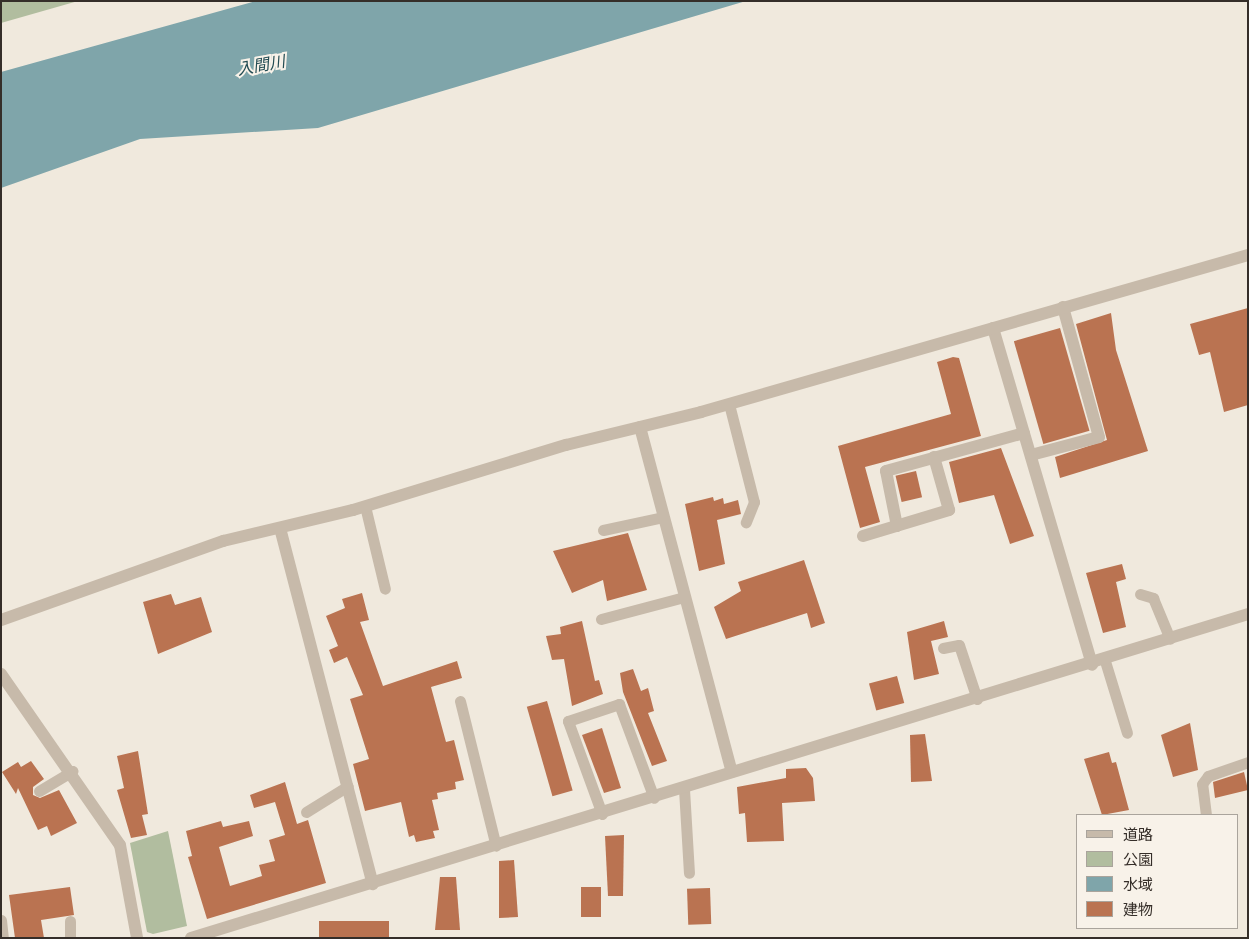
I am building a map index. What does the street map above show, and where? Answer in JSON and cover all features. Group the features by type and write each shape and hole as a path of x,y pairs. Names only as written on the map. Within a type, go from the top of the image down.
{"street":[{"path":"1,620 223,541 365,506 640,427 729,404 1062,307 1248,256"},
{"path":"1031,455 1099,437 1062,307"},
{"path":"993,328 1092,665"},
{"path":"640,427 732,772"},
{"path":"897,526 886,472 1024,433"},
{"path":"862,536 949,510 934,457"},
{"path":"280,528 373,884"},
{"path":"191,938 684,789 732,772 1092,665 1248,614"},
{"path":"1,674 72,771 120,845 137,938"}],"lane":[{"path":"729,404 754,502 746,522"},
{"path":"365,506 385,589"},
{"path":"603,530 663,517"},
{"path":"1140,594 1153,598 1170,640"},
{"path":"601,619 684,597"},
{"path":"943,648 959,645 977,698"},
{"path":"1105,661 1126,733"},
{"path":"460,700 496,846"},
{"path":"602,814 568,721 619,704 654,798"},
{"path":"1206,814 1202,784 1208,776 1248,762"},
{"path":"38,791 72,771"},
{"path":"306,812 348,786"},
{"path":"684,789 689,874"},
{"path":"1,920 3,938"},
{"path":"70,921 70,938"}],"green space":[{"path":"1,1 78,1 1,23"},
{"path":"168,831 187,926 153,934 147,932 130,843"}],"water":[{"name":"入間川","path":"256,1 746,1 318,128 140,139 1,188 1,72"}],"building":[{"path":"1248,308 1248,405 1224,412 1210,352 1199,355 1190,324"},
{"path":"1111,313 1116,350 1148,451 1060,478 1055,457 1107,440 1076,324"},
{"path":"1060,328 1089,431 1043,444 1014,341"},
{"path":"953,357 959,358 981,436 865,467 880,522 860,528 838,446 951,414 937,362"},
{"path":"1001,448 1034,536 1010,544 994,495 959,503 949,462"},
{"path":"916,471 922,497 902,502 896,476"},
{"path":"713,497 714,501 723,498 724,504 738,500 741,514 717,520 725,564 699,571 685,504"},
{"path":"628,533 647,590 607,601 603,580 572,593 553,551"},
{"path":"804,560 825,623 811,628 807,613 726,639 714,607 741,591 738,582"},
{"path":"1122,564 1126,579 1116,582 1126,627 1103,633 1086,573"},
{"path":"362,593 369,620 360,622 383,686 457,661 462,678 431,687 446,742 454,740 464,780 455,782 456,789 437,793 438,799 432,800 439,830 433,831 435,838 416,842 414,835 409,837 401,802 365,811 353,764 369,759 350,699 363,695 347,657 334,663 329,650 338,646 326,616 345,608 342,599"},
{"path":"171,594 175,605 201,597 212,632 158,654 143,602"},
{"path":"582,621 595,681 599,680 603,694 572,706 564,659 552,660 546,636 561,634 560,627"},
{"path":"944,621 948,637 931,641 939,674 914,680 907,632"},
{"path":"633,669 641,691 648,688 654,711 648,713 667,761 652,766 623,692 620,673"},
{"path":"897,676 904,703 876,711 869,684"},
{"path":"547,701 573,790 552,796 527,707"},
{"path":"1190,723 1198,770 1173,777 1161,735"},
{"path":"602,728 621,788 604,793 582,735"},
{"path":"925,734 932,781 911,782 910,735"},
{"path":"138,751 148,814 142,815 147,835 131,838 117,790 124,788 117,756"},
{"path":"1109,752 1112,763 1116,762 1129,810 1102,814 1084,759"},
{"path":"31,761 44,779 33,787 33,795 40,798 59,790 77,823 51,836 47,826 38,830 18,788 16,794 2,772 18,762 21,767"},
{"path":"806,768 813,778 815,801 782,803 784,841 747,842 745,813 739,814 737,787 786,778 786,769"},
{"path":"1244,772 1248,790 1215,798 1213,782"},
{"path":"285,782 297,824 308,820 326,883 207,919 188,857 192,856 186,831 221,821 223,827 249,821 253,836 219,847 230,886 262,876 259,865 275,861 269,840 285,835 275,802 254,808 250,795"},
{"path":"624,835 623,896 608,896 605,836"},
{"path":"514,860 518,917 499,918 499,861"},
{"path":"440,877 456,877 460,930 435,930"},
{"path":"70,887 74,915 41,920 44,938 15,938 9,895"},
{"path":"581,887 601,887 601,917 581,917"},
{"path":"710,888 711,924 688,925 687,889"},
{"path":"319,921 389,921 389,938 319,938"}]}
